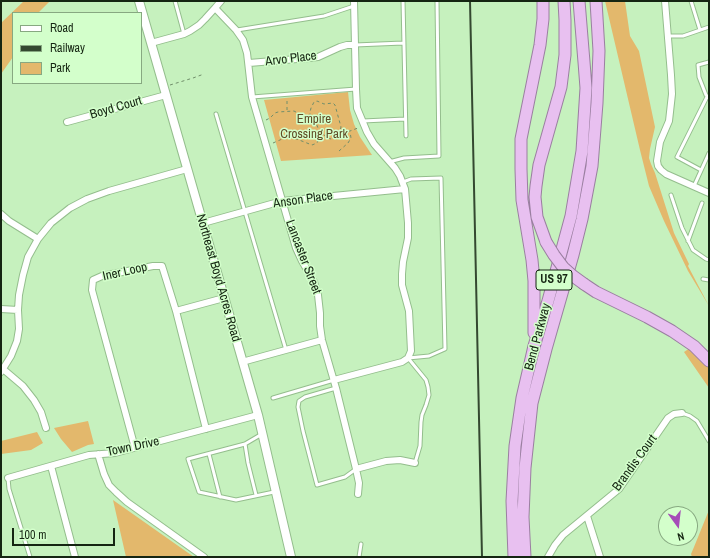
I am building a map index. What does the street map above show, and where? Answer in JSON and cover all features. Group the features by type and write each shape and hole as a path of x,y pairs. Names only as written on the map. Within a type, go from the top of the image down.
{"highway":[{"path":"534,346 534,281 522,200 520,169 521,139 540,45 543,19 543,1"},
{"path":"564,1 565,55 561,86 539,165 535,198 537,217 546,242 563,266 584,284 596,292 672,331 694,346 709,360"},
{"name":"Bend Parkway","path":"514,557 512,501 515,446 522,398 534,346 571,216 582,151 586,88 579,1"},
{"name":"Bend Parkway","path":"524,557 523,517 525,468 532,403 573,255 582,219 592,166 599,51 596,1"}],"street":[{"name":"Northeast Boyd Acres Road","path":"139,1 258,415 290,557"},
{"path":"151,43 184,34 199,25 221,1"},
{"path":"665,1 672,94 669,121 660,142 656,161 661,170 666,174 709,193"},
{"path":"334,380 402,362 408,358 411,350 409,311 402,285 403,262 408,238 405,189 400,176 374,144 357,108 354,3"},
{"name":"Lancaster Street","path":"215,8 236,30 243,40 247,53 252,97 282,201 296,248 314,282 318,295 322,340 334,380 356,469 358,494"},
{"name":"Arvo Place","path":"249,63 309,58 340,47 354,45"},
{"name":"Boyd Court","path":"67,122 166,94"},
{"path":"46,428 41,412 34,400 23,386 2,371 11,356 17,341 19,329 19,295 28,257 38,239 51,223 70,208 87,199 109,191 187,169"},
{"name":"Anson Place","path":"203,223 282,201 405,189"},
{"path":"1,214 9,221 38,239"},
{"name":"Iner Loop","path":"136,448 92,290 93,280 102,276 153,266 162,266 176,311 206,429"},
{"path":"176,311 224,298"},
{"path":"1,309 18,310"},
{"path":"242,362 322,340"},
{"name":"Brandis Court","path":"548,557 563,535 618,489 668,418 674,414 682,413"},
{"name":"Town Drive","path":"8,478 98,454 115,453 136,448 258,415"},
{"path":"98,454 104,474 109,484 126,502 204,557"},
{"path":"356,469 386,461 400,460 415,462"},
{"path":"51,466 75,557"},
{"path":"587,516 600,557"}],"lane":[{"path":"175,1 184,34"},
{"path":"403,1 406,136"},
{"path":"390,162 404,158 439,156 437,1"},
{"path":"691,1 700,30"},
{"path":"236,30 324,16 354,3"},
{"path":"668,36 682,36 709,27"},
{"path":"354,45 403,43"},
{"path":"701,170 676,157 708,97 699,77 698,65 709,62"},
{"path":"252,97 356,89"},
{"path":"216,114 286,350"},
{"path":"363,123 405,119"},
{"path":"694,186 709,153"},
{"path":"402,182 411,179 441,178 445,349 429,356 408,358"},
{"path":"671,196 682,228 693,250 709,260"},
{"path":"688,241 702,203"},
{"path":"703,279 709,280"},
{"path":"408,358 426,380 429,395 422,415 420,446 415,462"},
{"path":"273,398 334,380"},
{"path":"336,388 306,397 299,401 298,406 317,485 345,477 356,469"},
{"path":"682,413 697,421 709,441"},
{"path":"262,434 245,444 188,459 199,492 236,500 275,492"},
{"path":"245,444 256,495"},
{"path":"208,454 220,496"},
{"path":"8,478 9,488 30,557"},
{"path":"359,557 361,544"}],"path":[{"path":"172,84 204,74"},
{"path":"286,94 287,111"},
{"path":"259,121 268,120 278,112 294,112 304,116 310,117 313,117 317,126 326,137 334,139 339,134 341,127 335,105 332,103 324,104 317,101 314,102 310,112 310,117"},
{"path":"266,145 289,136 312,145 317,143 319,139 328,133 339,134 350,131 363,123"},
{"path":"339,151 351,138 350,131"}],"green space":[{"path":"24,1 50,1 39,12 12,12"},
{"path":"605,1 625,1 630,36 639,51 655,127 649,158 674,233 689,264 688,266 709,306 688,271 649,186"},
{"path":"12,12 12,58 1,74 2,38 1,23"},
{"name":"Empire Crossing Park","path":"348,92 350,110 354,124 360,137 372,155 281,161 264,100"},
{"path":"690,348 709,367 709,388 684,352"},
{"path":"88,421 94,444 72,452 54,428"},
{"path":"37,432 43,443 31,450 1,454 1,441"},
{"path":"113,500 194,557 126,557"},
{"path":"709,510 709,557 692,557 691,554 694,546 698,546 698,537"}],"railway":[{"path":"470,1 482,557"}]}
